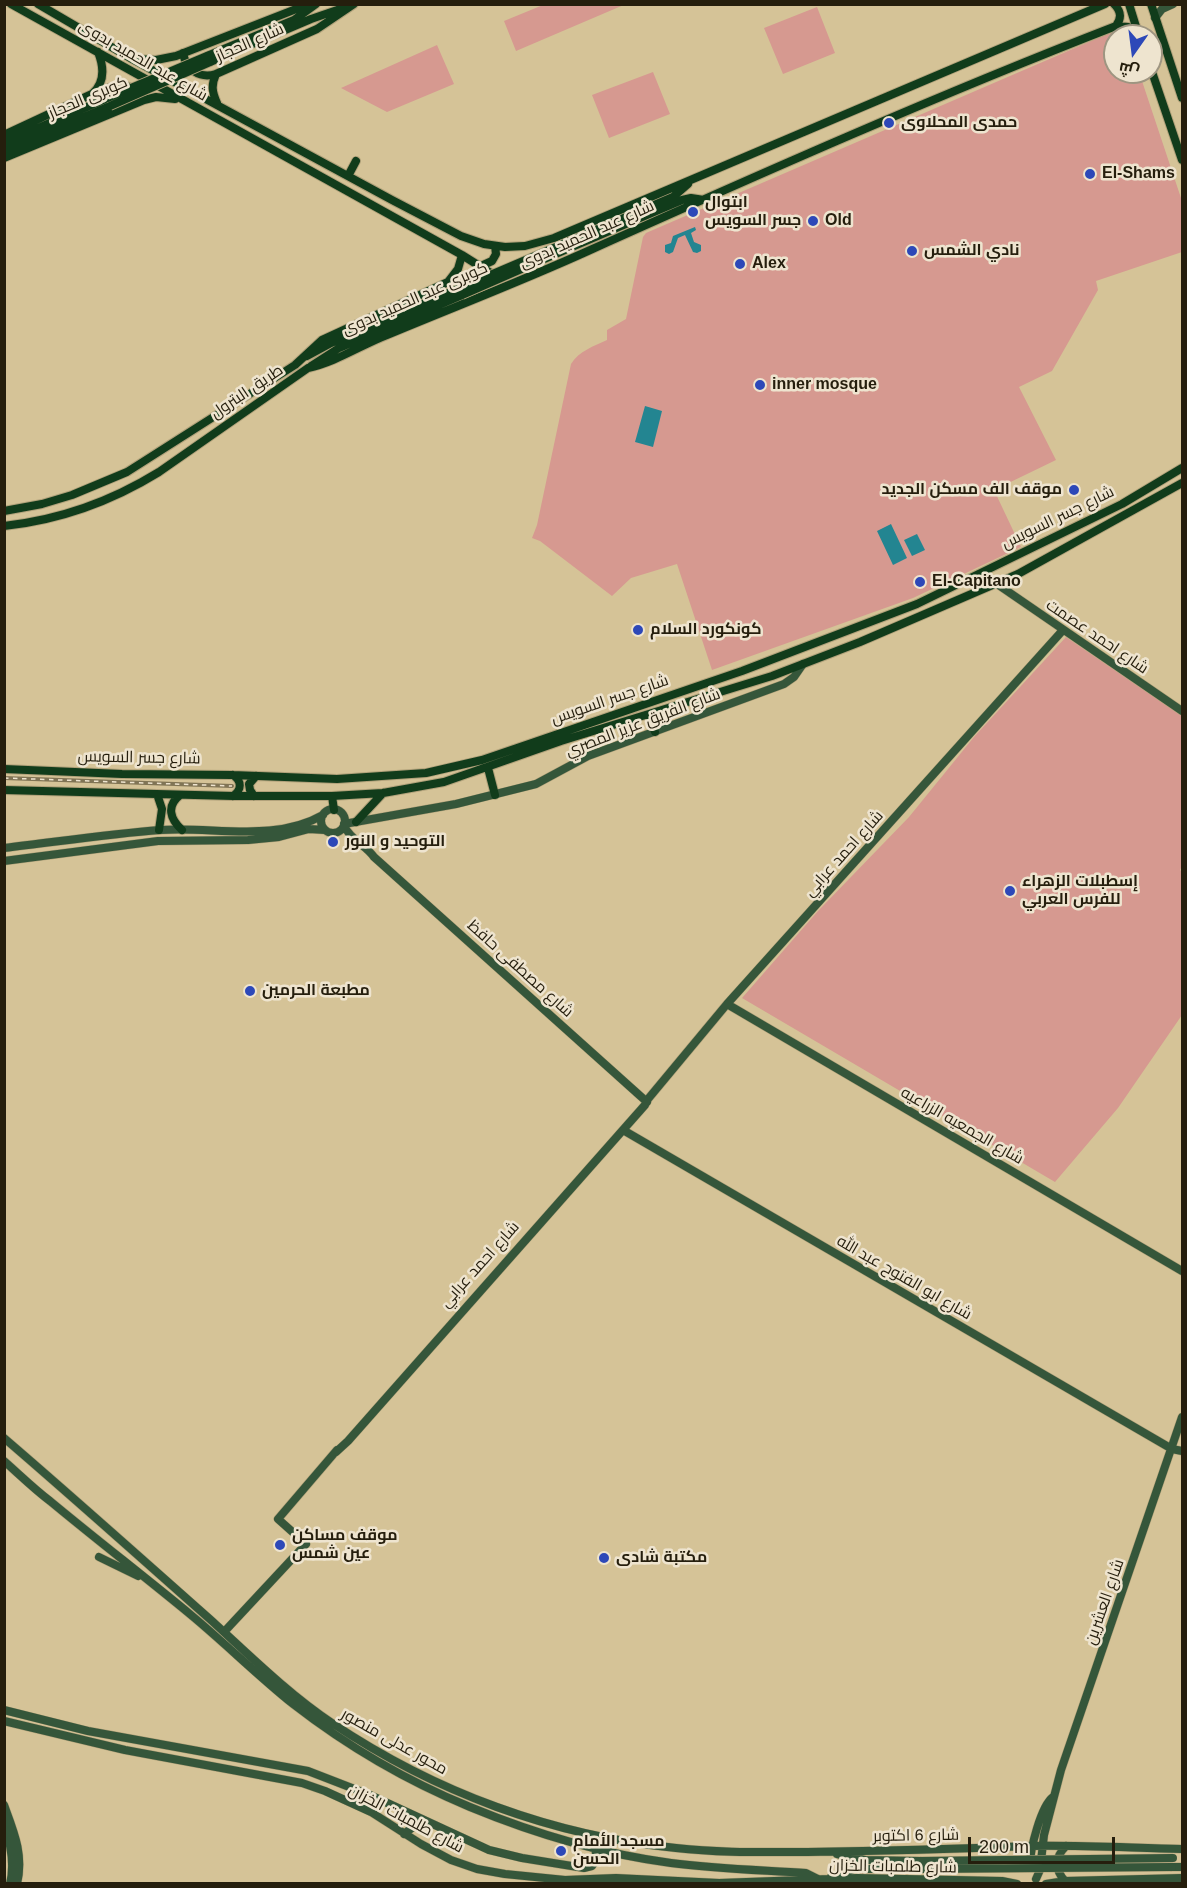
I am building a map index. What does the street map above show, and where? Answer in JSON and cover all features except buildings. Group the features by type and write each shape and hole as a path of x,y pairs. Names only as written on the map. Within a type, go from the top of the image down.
{"main road":[{"name":"شارع عبد الحميد بدوى","path":"11,4 462,255 510,286 1030,59 1103,31"},
{"name":"شارع عبد الحميد بدوى","path":"38,4 132,58 461,236 495,246 525,246 554,238 1105,4"},
{"name":"شارع الحجاز","path":"132,58 163,60 183,54 309,4"},
{"name":"كوبرى الحجاز","path":"4,143 107,102 289,23 305,14 316,4"},
{"path":"1114,4 1118,7 1120,15 1117,24"},
{"path":"1129,4 1135,24"},
{"path":"1151,4 1182,98"},
{"name":"شارع الحجاز","path":"217,104 212,87 216,74 317,29 352,5"},
{"name":"كوبرى الحجاز","path":"208,59 352,5"},
{"path":"92,94 100,86 102,76 98,52"},
{"path":"183,54 185,62 194,72 203,76 216,74"},
{"path":"1156,84 1182,160"},
{"path":"4,135 92,94 120,85 126,85 134,93 133,104"},
{"path":"4,158 133,104 156,97 182,100"},
{"name":"كوبرى الحجاز","path":"4,151 107,102"},
{"path":"348,176 356,161"},
{"name":"كوبرى عبد الحميد بدوى","path":"308,368 339,348 673,197 690,181"},
{"name":"كوبرى عبد الحميد بدوى","path":"565,246 682,200 691,198 704,200"},
{"path":"554,238 552,244 554,253 566,261"},
{"path":"480,266 492,261 496,254 495,246"},
{"path":"525,246 537,255 541,265 540,273"},
{"path":"447,282 458,269 462,255"},
{"path":"447,282 461,277 470,279 478,288 478,298"},
{"name":"طريق البترول","path":"4,511 64,498 127,472 285,371 326,338 447,282"},
{"name":"طريق البترول","path":"4,526 44,520 81,510 129,490 159,472 308,368 331,361 375,340 510,286"},
{"name":"كوبرى عبد الحميد بدوى","path":"303,358 340,339 461,291"},
{"name":"شارع جسر السويس","path":"4,769 307,779 360,778 450,769 742,671 917,604 1122,504 1182,468"},
{"name":"شارع جسر السويس","path":"4,790 233,796 332,796 383,793 444,782 561,741 772,676 937,611 1033,567 1182,483"},
{"path":"766,662 766,670 772,676"},
{"path":"742,671 753,673 747,684"},
{"path":"649,714 655,732"},
{"path":"488,768 495,795"},
{"path":"232,775 240,783 239,791 233,796"},
{"path":"254,796 249,787 250,780 256,776"},
{"path":"356,822 383,793"},
{"path":"157,794 162,814 159,830"},
{"path":"180,795 173,802 171,811 173,821 182,830"},
{"path":"332,796 333,810"}],"street":[{"path":"1155,18 1162,9 1173,4"},
{"name":"شارع احمد عصمت","path":"996,584 1182,711"},
{"name":"شارع احمد عرابي","path":"224,1632 306,1544 278,1519 623,1130 727,1004 1063,630"},
{"name":"شارع الفريق عزيز المصري","path":"344,825 435,808 536,784 581,759 784,684 803,664"},
{"path":"4,849 159,830 263,830 307,823 333,810 343,816 344,825 335,833 309,829 279,837 248,840 158,841 4,861"},
{"path":"323,815 321,823 325,830"},
{"name":"شارع مصطفى حافظ","path":"344,825 346,831 374,857"},
{"name":"شارع مصطفى حافظ","path":"335,833 349,838 374,857 647,1100"},
{"name":"شارع الجمعيه الزراعيه","path":"727,1004 1182,1271"},
{"name":"شارع احمد عرابي","path":"336,1452 344,1438 397,1378 647,1100"},
{"name":"شارع ابو الفتوح عبد الله","path":"623,1130 1172,1449 1182,1451"},
{"name":"شارع العشرين","path":"1036,1882 1053,1797 1182,1417"},
{"name":"محور عدلى منصور","path":"5,1441 20,1451 298,1696 336,1726 372,1749 423,1776 489,1804 570,1830 604,1838 724,1852 830,1852"},
{"path":"5,1462 10,1455 20,1451"},
{"name":"محور عدلى منصور","path":"5,1462 49,1501 152,1582 292,1703 375,1760 405,1776 478,1810 538,1832 595,1848 669,1863 806,1873 822,1879"},
{"path":"99,1557 152,1582"},
{"name":"شارع طلمبات الخزان","path":"4,1710 108,1735 308,1770 350,1786 482,1847 530,1859 588,1867 597,1859 595,1848"},
{"name":"شارع طلمبات الخزان","path":"4,1721 125,1750 302,1783 360,1807 452,1860 495,1873 554,1879 616,1878 642,1882 719,1883 822,1879 1002,1881 1017,1884"},
{"path":"54,1734 57,1723"},
{"name":"شارع العشرين","path":"1036,1882 1029,1870 1032,1846 1048,1800 1053,1797"},
{"path":"4,1805 19,1851 17,1884"},
{"path":"404,1834 413,1827 414,1816"},
{"path":"4,1825 12,1854 10,1884"},
{"name":"شارع 6 اكتوبر","path":"830,1852 1032,1846 1182,1849"},
{"path":"1065,1881 1058,1870 1057,1863 1061,1851 1066,1846"},
{"path":"1002,1848 1006,1852 1009,1864 1002,1881"},
{"path":"830,1852 865,1860 920,1865"},
{"path":"1172,1863 1182,1858"},
{"path":"822,1879 854,1869 920,1865 1172,1863 1182,1867"},
{"path":"1046,1884 1065,1881 1182,1878"}],"shaded area":[{"path":"626,4 516,51 504,21 543,5"},
{"path":"817,7 835,53 783,74 764,28"},
{"path":"1103,36 1103,84 1143,84 1182,201 1182,252 1096,281 1098,290 1052,371 1019,387 1056,460 994,490 1021,547 913,598 712,670 677,564 631,578 612,596 540,541 532,538 537,525 571,364 582,352 607,340 607,330 626,319 643,237 646,233"},
{"path":"437,45 454,84 387,112 341,88"},
{"path":"653,72 670,114 609,138 592,95"},
{"name":"إسطبلات الزهراء للفرس العربي","path":"1066,637 1182,716 1182,866 1180,870 1182,872 1182,1015 1118,1108 1055,1182 742,998 818,911 909,817 974,737"}],"water":[{"path":"695,227 696,230 691,233 694,242 701,245 701,251 693,252 685,235 678,238 673,252 669,254 665,252 665,245 671,243 673,236"},
{"path":"645,406 662,411 653,447 635,442"},
{"path":"891,524 907,558 893,565 877,531"},
{"path":"917,534 925,550 912,556 904,540"}],"railway":[{"path":"4,778 232,786"}],"place":[{"name":"حمدى المحلاوى","path":"889,123"},
{"name":"El-Shams","path":"1090,174"},
{"name":"ابتوال جسر السويس","path":"693,212"},
{"name":"Old","path":"813,221"},
{"name":"نادي الشمس","path":"912,251"},
{"name":"Alex","path":"740,264"},
{"name":"inner mosque","path":"760,385"},
{"name":"موقف الف مسكن الجديد","path":"1074,490"},
{"name":"El-Capitano","path":"920,582"},
{"name":"كونكورد السلام","path":"638,630"},
{"name":"التوحيد و النور","path":"333,842"},
{"name":"إسطبلات الزهراء للفرس العربي","path":"1010,891"},
{"name":"مطبعة الحرمين","path":"250,991"},
{"name":"موقف مساكن عين شمس","path":"280,1545"},
{"name":"مكتبة شادى","path":"604,1558"},
{"name":"مسجد الأمام الحسن","path":"561,1851"}]}
